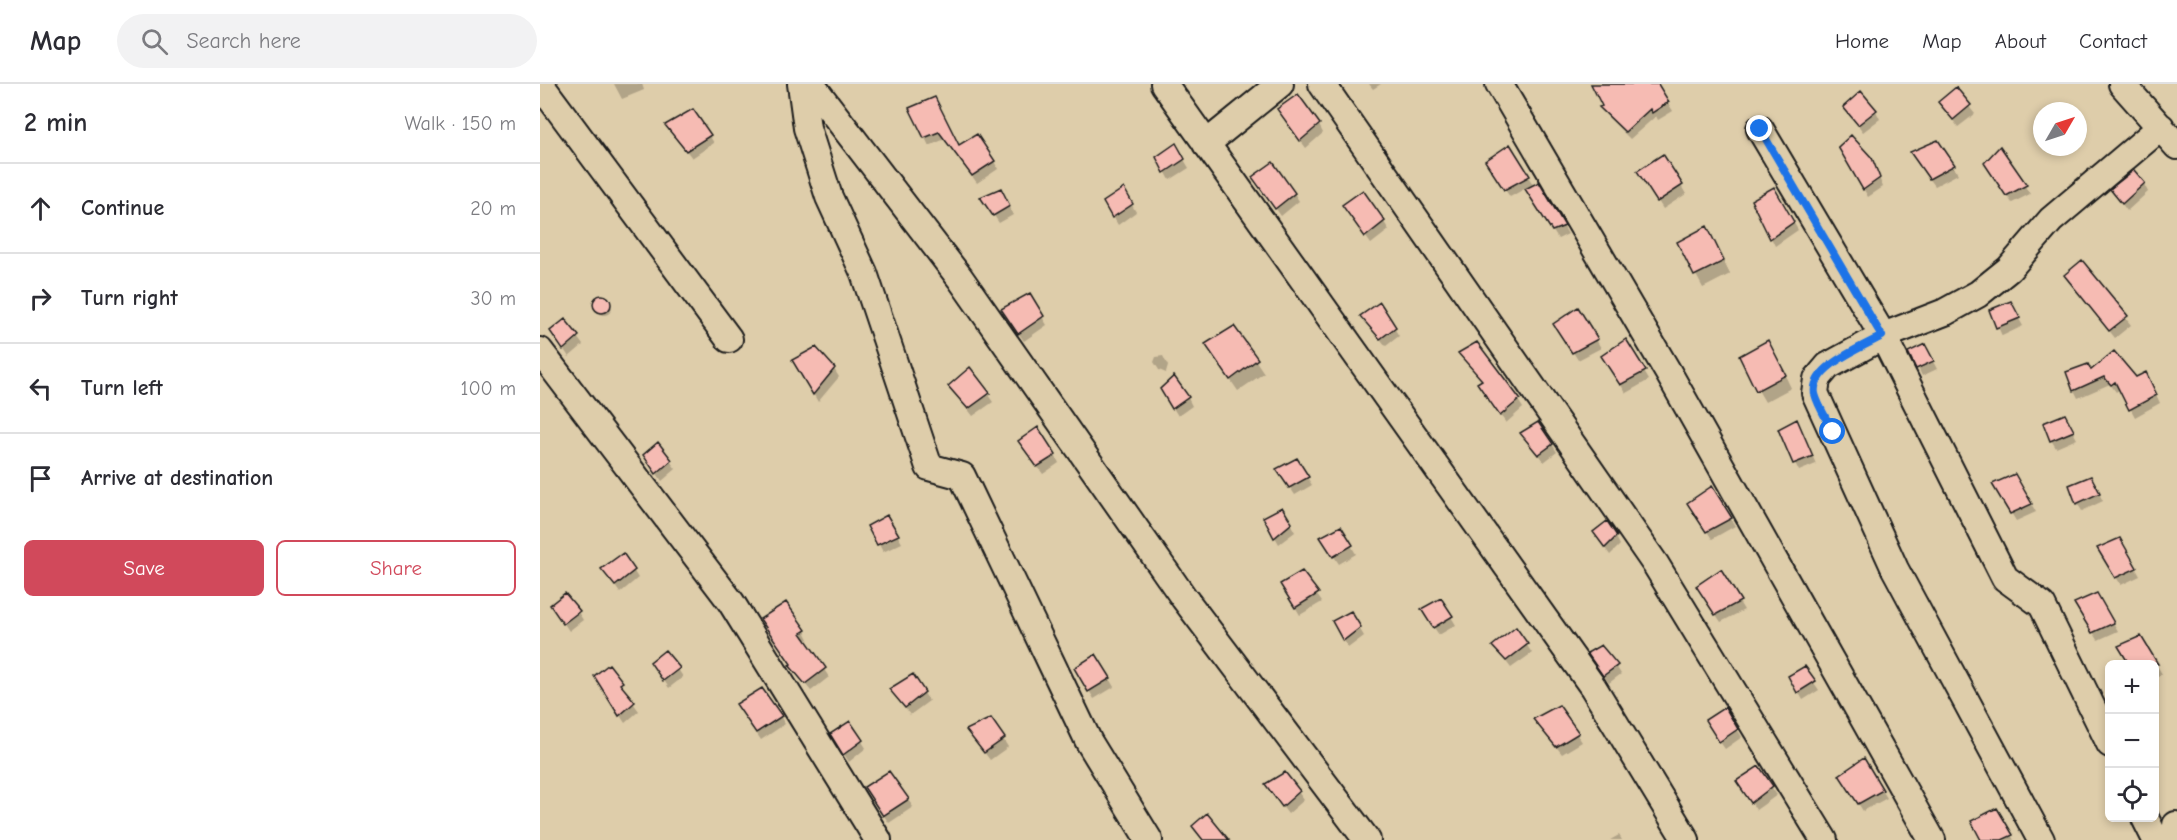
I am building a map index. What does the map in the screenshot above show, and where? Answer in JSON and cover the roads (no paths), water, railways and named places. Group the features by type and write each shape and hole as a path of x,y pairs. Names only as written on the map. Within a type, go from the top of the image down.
{"street":[{"path":"540,84 729,339"},
{"path":"801,84 807,129 829,197 864,273 929,467 962,476 1089,742 1149,840"},
{"path":"811,84 960,278 1184,598 1367,840"},
{"path":"1164,84 1593,687 1686,840"},
{"path":"1206,144 1280,84"},
{"path":"1322,84 1656,565 1824,840"},
{"path":"1498,84 1668,372 1932,840"},
{"path":"2041,840 1895,569 1815,393 1817,379 1828,366 1882,336 1945,312 1978,294 2009,269 2051,220 2169,137 2122,84"},
{"path":"1760,129 1882,336 2006,578 2042,605 2105,736"},
{"path":"540,351 731,602 878,840"},
{"path":"2151,822 2169,835"}]}
